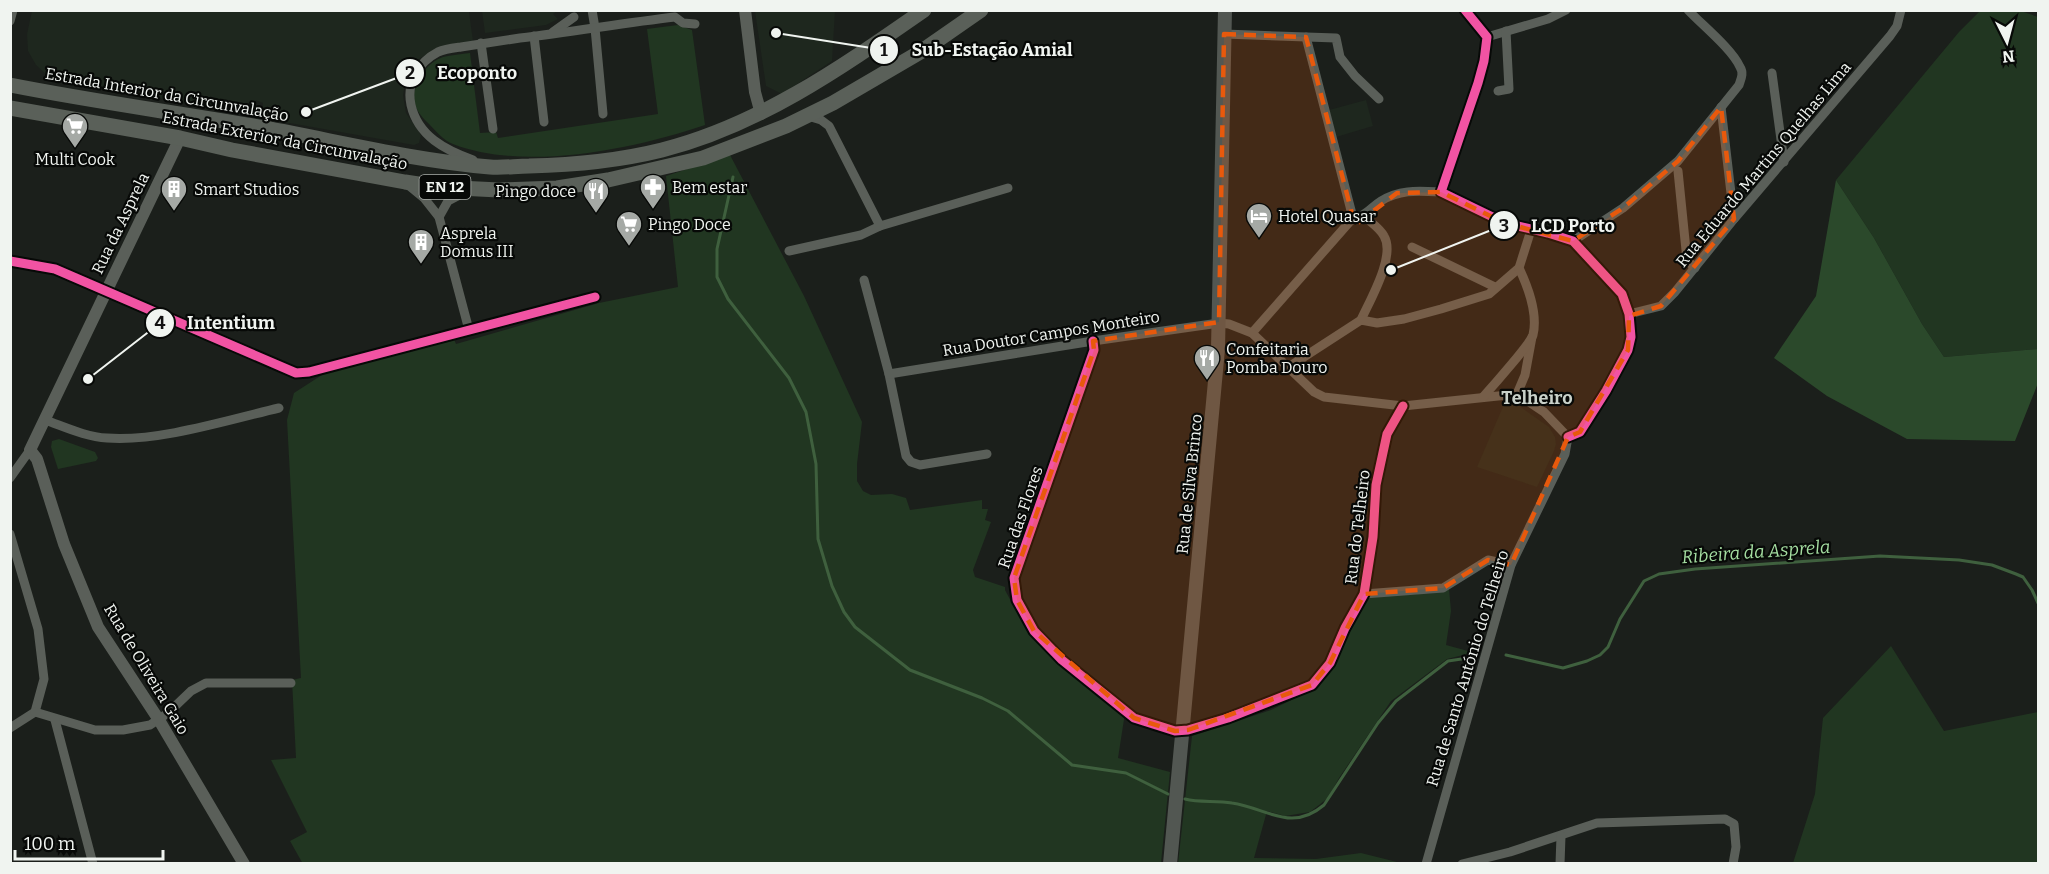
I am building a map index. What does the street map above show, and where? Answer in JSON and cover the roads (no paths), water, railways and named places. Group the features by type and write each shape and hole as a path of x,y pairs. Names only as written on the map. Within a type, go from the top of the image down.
{"main road":[{"name":"Estrada Interior da Circunvalação","path":"10,85 431,159 492,167 615,160 664,150 715,133 761,114 831,74 924,10"},
{"name":"Estrada Exterior da Circunvalação","path":"10,108 405,182 499,190 557,188 608,180 703,158 786,126 808,116 922,51 981,10"},
{"name":"Rua de Silva Brinco","path":"1170,864 1216,370 1219,323 1225,10"},
{"path":"166,111 178,118 184,139"},
{"path":"761,114 770,121 786,126"},
{"name":"EN 12","path":"703,158 707,148 753,130 761,114"},
{"path":"184,139 186,129 199,117"}],"street":[{"path":"10,21 13,10"},
{"path":"592,10 603,114"},
{"path":"745,10 755,92 761,114"},
{"path":"1441,192 1484,61 1487,37 1465,10"},
{"path":"1487,37 1548,19 1566,10"},
{"path":"1573,241 1623,208 1678,161 1739,85 1742,75 1741,67 1688,10"},
{"name":"Rua Eduardo Martins Quelhas Lima","path":"1629,314 1661,306 1675,292 1890,36 1897,26 1901,10"},
{"path":"573,31 571,25 576,14"},
{"path":"552,34 576,14"},
{"path":"492,167 460,155 432,140 420,126 410,99 411,85 416,70 429,58 441,51 481,43 675,17 683,22 695,24"},
{"path":"1498,91 1509,89 1506,31"},
{"path":"1224,34 1336,38 1340,57 1355,76 1379,99"},
{"path":"534,36 544,122"},
{"path":"1306,37 1353,218"},
{"path":"481,43 493,129"},
{"path":"1773,73 1784,162"},
{"path":"833,102 829,126 880,226"},
{"path":"1721,107 1734,219"},
{"path":"808,116 829,126"},
{"name":"Rua da Asprela","path":"30,450 105,291 184,139"},
{"path":"1678,171 1687,260 1695,268"},
{"path":"405,182 424,198 439,217 470,330"},
{"path":"789,250 861,234 880,226 1008,188"},
{"path":"439,217 448,201 474,189"},
{"path":"1219,323 1229,324 1252,333 1314,392 1323,396 1403,406 1517,394 1544,412 1568,437 1580,432 1606,391 1628,350 1631,337 1629,314 1622,294 1573,241 1505,223 1441,192 1412,191 1397,193 1382,200 1364,216 1353,218 1252,333"},
{"path":"1287,368 1361,320 1389,251 1384,234 1364,216"},
{"path":"1361,320 1377,323 1413,316 1489,294 1519,268 1530,230"},
{"path":"1412,247 1496,287"},
{"path":"10,261 56,269 296,373 309,372 595,297"},
{"path":"1517,394 1525,375 1532,337 1533,312 1526,284 1519,268"},
{"path":"864,280 889,374 906,456 911,462 920,465 987,454"},
{"name":"Rua Doutor Campos Monteiro","path":"889,374 1093,340 1219,323"},
{"path":"1483,397 1532,337"},
{"name":"Rua das Flores","path":"1093,340 1094,350 1014,578 1017,600 1034,631 1048,647 1110,700 1134,718 1175,731 1181,736"},
{"name":"Rua do Telheiro","path":"1181,736 1312,685 1330,663 1345,628 1364,594 1373,537 1376,485 1387,434 1403,406"},
{"path":"45,420 80,433 124,439 171,433 279,408"},
{"name":"Rua de Santo António do Telheiro","path":"1426,864 1511,565 1565,454 1568,437"},
{"path":"10,478 30,450"},
{"name":"Rua de Oliveira Gaio","path":"30,450 37,459 64,544 98,627 159,720 244,864"},
{"path":"10,534 38,629 44,679 35,712 10,728"},
{"path":"1364,594 1443,588 1488,560 1511,565"},
{"path":"35,712 55,720 94,730 116,730 150,725 159,720 191,691 206,683 291,683"},
{"path":"55,720 93,864"},
{"path":"1462,864 1510,852 1597,823 1725,819 1734,824 1736,847 1733,864"},
{"path":"1560,864 1561,836"}],"waterway":[{"name":"Ribeira da Asprela","path":"733,177 717,249 717,277 728,299 789,378 806,412 816,464 818,539 832,586 844,612 855,627 910,670 982,698 1008,711 1072,765 1126,773 1168,794"},
{"name":"Ribeira da Asprela","path":"1506,655 1563,668 1587,661 1600,655 1608,647 1620,619 1644,581 1659,574 1695,569 1880,556 1959,560 1992,565 2023,577 2038,603"},
{"name":"Ribeira da Asprela","path":"1185,799 1232,803 1290,818 1312,813 1324,805 1378,723 1396,701 1448,661 1475,657"}],"place":[{"name":"Sub-Estação Amial","path":"776,33"},
{"name":"Ecoponto","path":"306,112"},
{"name":"Multi Cook","path":"75,149"},
{"name":"Bem estar","path":"653,210"},
{"name":"Smart Studios","path":"174,212"},
{"name":"Pingo doce","path":"596,214"},
{"name":"Hotel Quasar","path":"1259,239"},
{"name":"Pingo Doce","path":"629,247"},
{"name":"Asprela Domus III","path":"421,265"},
{"name":"LCD Porto","path":"1391,270"},
{"name":"Intentium","path":"88,379"},
{"name":"Confeitaria Pomba Douro","path":"1207,381"}],"district":[{"name":"Telheiro","path":"1537,398"}]}
